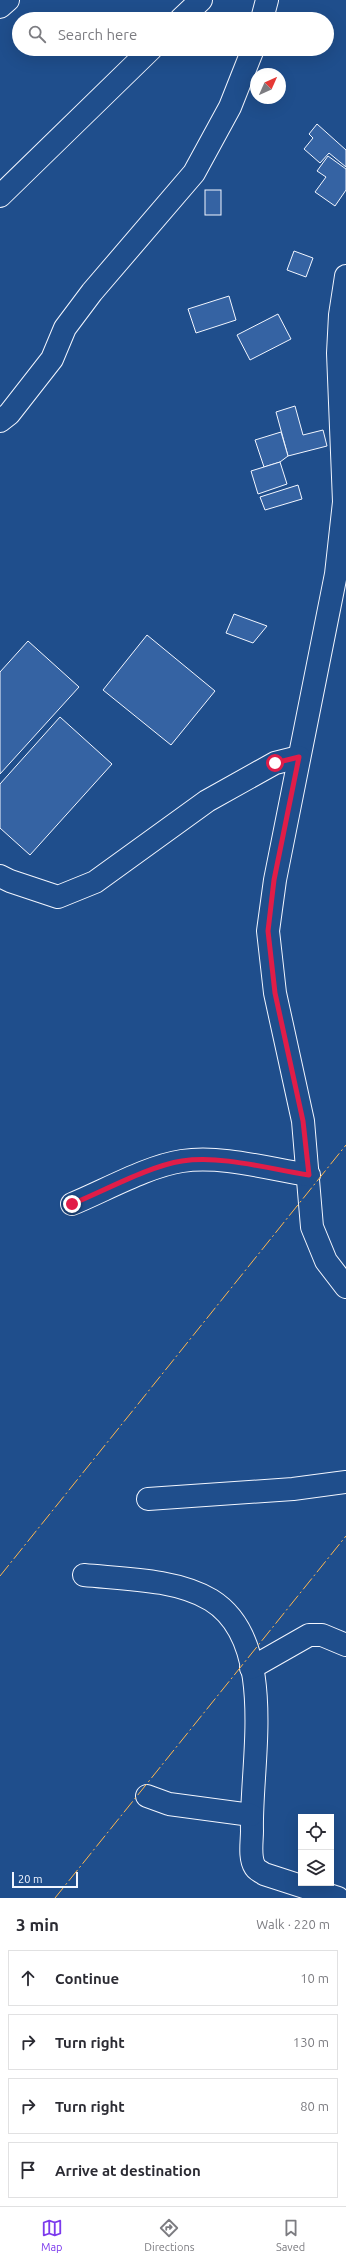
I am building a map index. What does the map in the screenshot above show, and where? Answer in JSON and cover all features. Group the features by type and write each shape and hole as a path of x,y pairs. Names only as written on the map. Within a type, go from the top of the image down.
{"main road":[{"path":"0,7 8,0"},
{"path":"188,12 201,0"},
{"path":"264,12 267,0"},
{"path":"0,196 144,56"},
{"path":"0,421 9,414 52,359 65,328 92,292 194,173 230,107 249,56"},
{"path":"346,276 340,315 338,353 344,502 336,574 274,880 268,931 275,993 303,1121 309,1175 312,1227 326,1261 346,1287"},
{"path":"0,876 10,881 58,897 95,882 207,801 275,763 299,757"},
{"path":"72,1204 150,1170 182,1161 212,1160 309,1175"},
{"path":"148,1498 292,1489 346,1482"},
{"path":"84,1575 152,1581 180,1588 211,1600 231,1616 243,1636 251,1668 258,1718 251,1815 253,1860 255,1868 264,1874 338,1898"},
{"path":"251,1668 308,1635 322,1635 346,1645"},
{"path":"147,1796 169,1804 251,1815"}],"building":[{"path":"317,124 346,150 346,167 329,153 320,163 304,149 313,138 309,134"},
{"path":"328,156 346,169 346,190 335,206 315,192 326,177 317,171"},
{"path":"205,190 221,190 221,215 205,215"},
{"path":"294,251 313,258 306,277 287,270"},
{"path":"229,296 236,320 196,333 188,309"},
{"path":"278,314 291,339 250,360 237,335"},
{"path":"295,406 303,435 323,430 327,446 288,456 276,412"},
{"path":"281,432 288,456 280,462 264,467 255,440"},
{"path":"280,462 287,484 258,494 251,471"},
{"path":"298,485 302,499 265,510 260,497"},
{"path":"234,614 267,626 253,643 226,633"},
{"path":"147,635 215,691 171,745 103,690"},
{"path":"28,641 79,687 0,774 0,672"},
{"path":"60,717 112,764 30,855 0,828 0,784"}],"power":[{"path":"0,1576 346,1145"},
{"path":"55,1898 346,1536"}],"route":[{"path":"72,1204 150,1170 182,1161 212,1160 309,1175 303,1121 275,993 268,931 274,880 299,757 275,763"}]}
